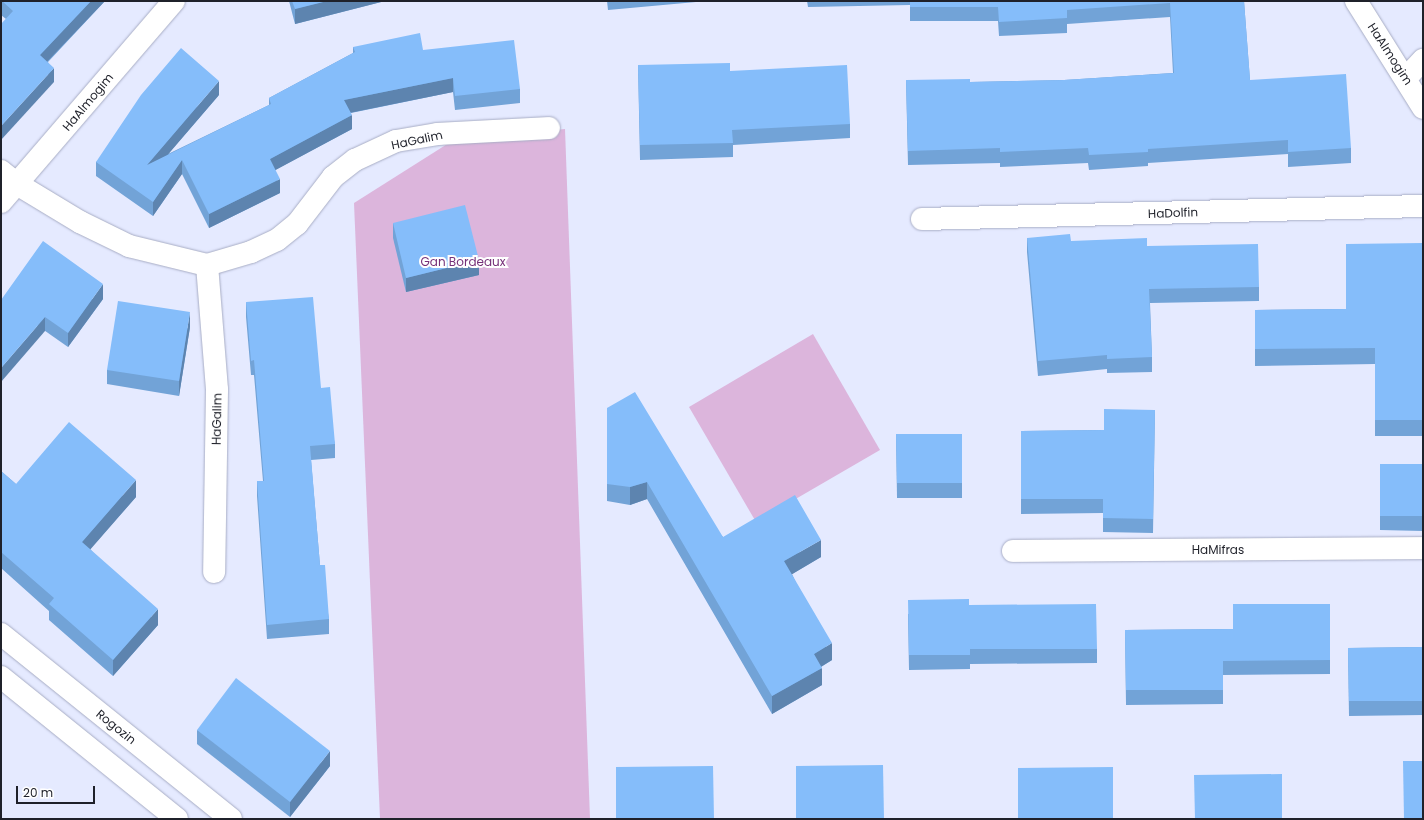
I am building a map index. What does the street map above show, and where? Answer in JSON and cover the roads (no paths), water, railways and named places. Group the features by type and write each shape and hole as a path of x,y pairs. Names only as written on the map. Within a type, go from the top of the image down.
{"street":[{"name":"HaAlmogim","path":"1,202 9,178 174,1"},
{"name":"HaAlmogim","path":"1356,1 1406,78 1423,108"},
{"path":"1406,78 1423,60"},
{"name":"HaGalim","path":"214,572 217,390 207,266 251,252 277,240 297,224 333,177 355,160 396,141 438,134 549,128"},
{"path":"9,178 80,222 129,246 207,266"},
{"name":"HaDolfin","path":"922,219 1423,206"},
{"name":"HaMifras","path":"1013,551 1423,548"},
{"name":"Rogozin","path":"1,634 231,819"},
{"path":"1,677 177,819"}],"park label":[{"name":"Gan Bordeaux","path":"463,262"}]}
